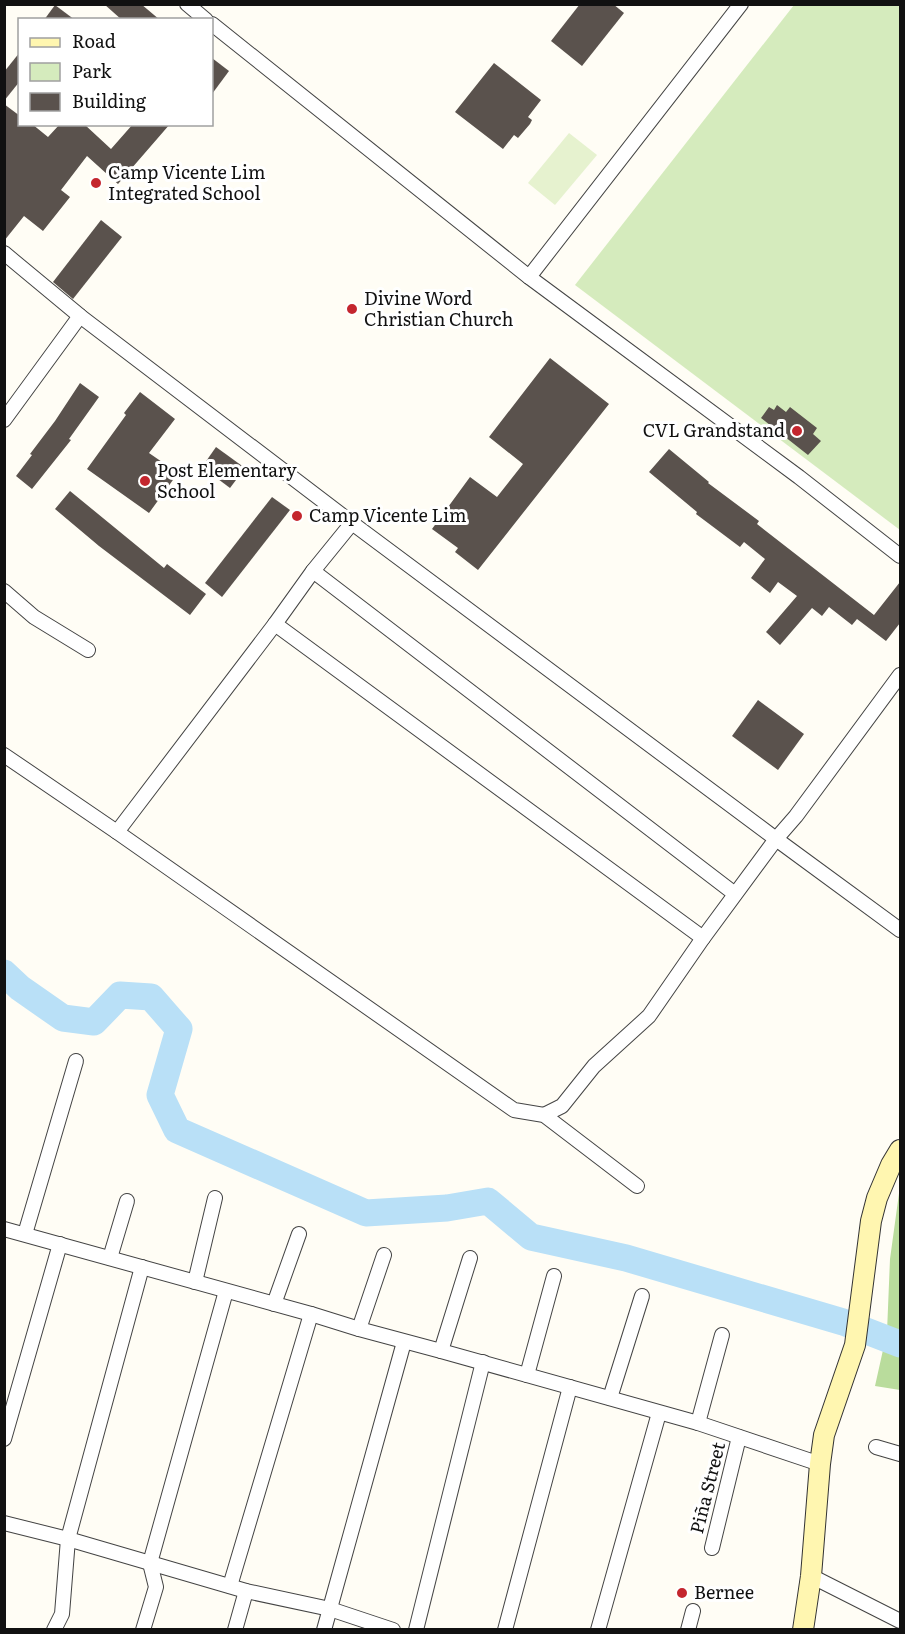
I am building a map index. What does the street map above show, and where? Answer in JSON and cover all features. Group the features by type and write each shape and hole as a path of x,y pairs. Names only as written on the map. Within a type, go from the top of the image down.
{"main road":[{"path":"803,1629 811,1576 824,1435 855,1345 871,1221 877,1198 900,1150"}],"street":[{"path":"187,4 204,18"},
{"path":"529,277 741,4"},
{"path":"213,25 529,277 799,477 900,556"},
{"path":"4,253 80,316 352,523 900,930"},
{"path":"4,420 80,316"},
{"path":"117,832 313,571 352,523"},
{"path":"313,571 735,894"},
{"path":"4,591 34,617 88,650"},
{"path":"275,624 703,938"},
{"path":"544,1115 562,1106 594,1066 649,1016 735,894 900,675"},
{"path":"4,755 514,1110 544,1115 637,1186"},
{"path":"25,1234 75,1061"},
{"path":"195,1282 215,1198"},
{"path":"110,1258 128,1201"},
{"path":"4,1229 698,1422 820,1464"},
{"path":"274,1304 299,1234"},
{"path":"4,1440 60,1244"},
{"path":"359,1329 384,1255"},
{"path":"441,1351 470,1258"},
{"path":"54,1629 62,1614 68,1539 142,1267"},
{"path":"527,1375 554,1276"},
{"path":"143,1629 156,1587 150,1563 226,1291"},
{"path":"610,1398 642,1296"},
{"path":"231,1586 311,1314"},
{"path":"698,1422 722,1335"},
{"path":"324,1629 404,1342"},
{"path":"416,1629 483,1362"},
{"path":"505,1629 570,1387"},
{"path":"598,1629 659,1413"},
{"name":"Piña Street","path":"712,1548 739,1437"},
{"path":"876,1447 900,1454"},
{"path":"4,1523 68,1539 246,1591 330,1609 393,1629"},
{"path":"811,1576 900,1621"},
{"path":"235,1629 246,1591"},
{"path":"688,1629 693,1611"}],"green space":[{"path":"794,5 900,5 900,530 575,285"},
{"path":"569,133 597,155 555,205 528,183"},
{"path":"900,1186 900,1390 875,1386 887,1332 890,1259"}],"building":[{"path":"104,4 141,4 158,18 120,18"},
{"path":"580,4 613,4 624,13 582,66 551,41"},
{"path":"55,5 72,18 45,18"},
{"path":"18,54 18,84 4,101 4,72"},
{"path":"213,59 229,71 213,93"},
{"path":"494,63 541,100 528,117 532,120 530,124 518,138 514,135 503,149 455,112"},
{"path":"4,104 18,114 18,126 34,126 48,137 58,126 86,126 111,149 131,126 168,126 118,184 87,156 61,190 70,197 43,231 24,216 4,241"},
{"path":"101,220 122,237 73,299 53,282"},
{"path":"550,358 609,404 478,570 455,552 458,548 432,529 470,477 497,497 523,464 489,437"},
{"path":"80,383 99,397 69,439 71,440 32,489 16,476"},
{"path":"140,392 175,419 149,453 178,473 149,513 87,469"},
{"path":"777,405 786,412 790,407 817,428 813,434 821,441 808,455 761,418 769,407 774,410"},
{"path":"216,447 245,468 230,488 202,467"},
{"path":"669,449 708,483 759,521 757,524 874,615 900,582 900,623 886,641 857,619 852,625 829,607 822,616 812,608 780,645 766,632 797,596 778,582 770,593 751,578 765,559 744,542 740,547 696,514 697,512 649,472"},
{"path":"70,491 164,568 167,564 206,594 190,615 99,546 55,509"},
{"path":"272,497 290,510 222,597 205,583"},
{"path":"758,700 804,734 778,770 732,736"}],"waterway":[{"path":"4,973 20,988 63,1018 94,1022 120,995 151,997 179,1029 160,1095 177,1130 366,1213 447,1208 488,1201 531,1237 626,1258 843,1322 900,1344"}],"place":[{"name":"Camp Vicente Lim Integrated School","path":"96,183"},
{"name":"Divine Word Christian Church","path":"352,309"},
{"name":"CVL Grandstand","path":"797,431"},
{"name":"Post Elementary School","path":"145,481"},
{"name":"Camp Vicente Lim","path":"297,516"},
{"name":"Bernee","path":"682,1593"}]}
